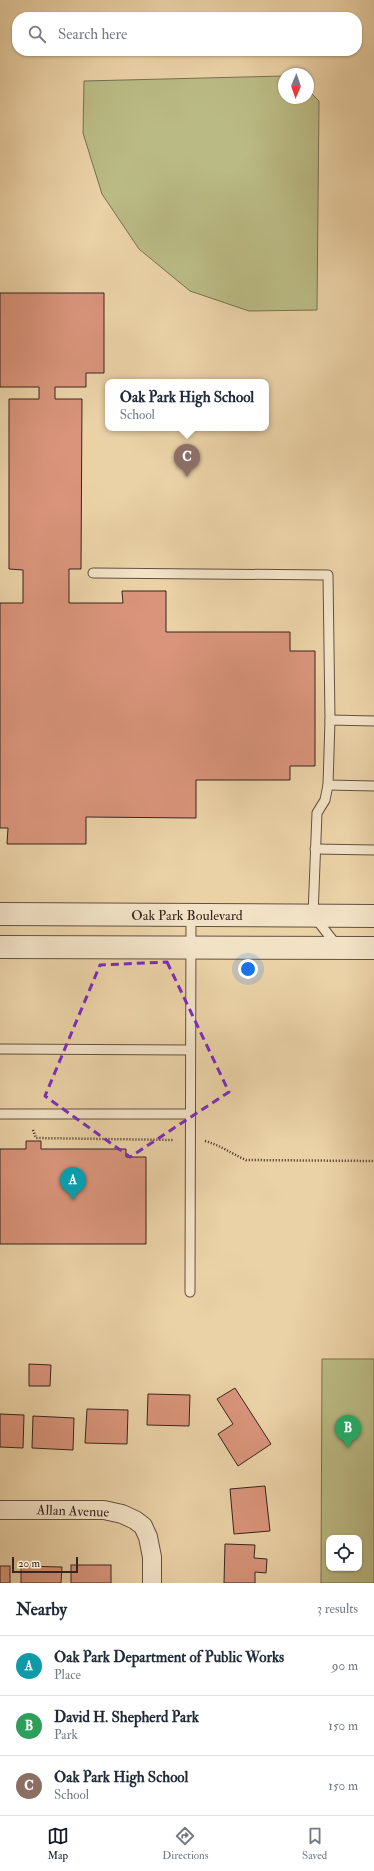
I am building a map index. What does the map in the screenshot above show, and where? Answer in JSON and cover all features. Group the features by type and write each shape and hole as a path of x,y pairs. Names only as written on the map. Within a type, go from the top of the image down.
{"street":[{"name":"Oak Park Boulevard","path":"0,914 374,916"},
{"path":"0,947 374,948"},
{"name":"Allan Avenue","path":"0,1510 104,1510 122,1514 135,1520 143,1526 148,1537 152,1557 152,1583"}],"lane":[{"path":"93,573 328,575 330,720 328,785 325,800 317,813 313,915 339,948"},
{"path":"330,720 374,721"},
{"path":"328,785 374,786"},
{"path":"315,849 374,850"},
{"path":"190,1292 191,915"},
{"path":"0,1049 190,1050"},
{"path":"0,1114 190,1114"}],"highlighted area":[{"path":"167,962 229,1092 130,1157 45,1096 100,965"}],"green space":[{"path":"278,76 278,104 314,104 314,96 319,101 317,310 249,311 190,291 139,249 102,194 83,133 84,81"},
{"path":"322,1359 374,1359 374,1583 321,1583"}],"building":[{"path":"0,293 104,293 104,373 86,373 86,387 55,387 55,399 82,399 81,569 69,569 69,603 123,603 122,591 166,591 166,632 290,632 290,651 315,651 315,766 290,766 290,780 196,780 196,818 86,817 86,844 7,844 8,828 0,828 0,603 23,603 23,570 9,569 9,399 39,399 39,387 0,387"},
{"path":"26,1141 41,1141 41,1149 126,1149 126,1157 146,1157 146,1244 0,1244 0,1149 26,1149"},
{"path":"29,1364 51,1365 50,1386 29,1386"},
{"path":"235,1388 271,1444 238,1466 218,1434 233,1424 217,1399"},
{"path":"148,1394 190,1395 189,1426 147,1425"},
{"path":"87,1409 128,1410 127,1444 85,1443"},
{"path":"0,1414 24,1415 23,1448 0,1447"},
{"path":"33,1416 74,1418 73,1450 32,1448"},
{"path":"265,1486 270,1531 234,1534 230,1489"},
{"path":"225,1544 255,1545 254,1558 267,1559 266,1573 255,1572 255,1583 224,1583"},
{"path":"71,1565 111,1565 111,1583 71,1583"},
{"path":"0,1566 10,1566 10,1583 0,1583"},
{"path":"21,1566 62,1567 61,1583 21,1583"}],"place":[{"name":"Oak Park High School","path":"187,477"},
{"name":"Oak Park Department of Public Works","path":"73,1200"},
{"name":"David H. Shepherd Park","path":"348,1448"}]}
